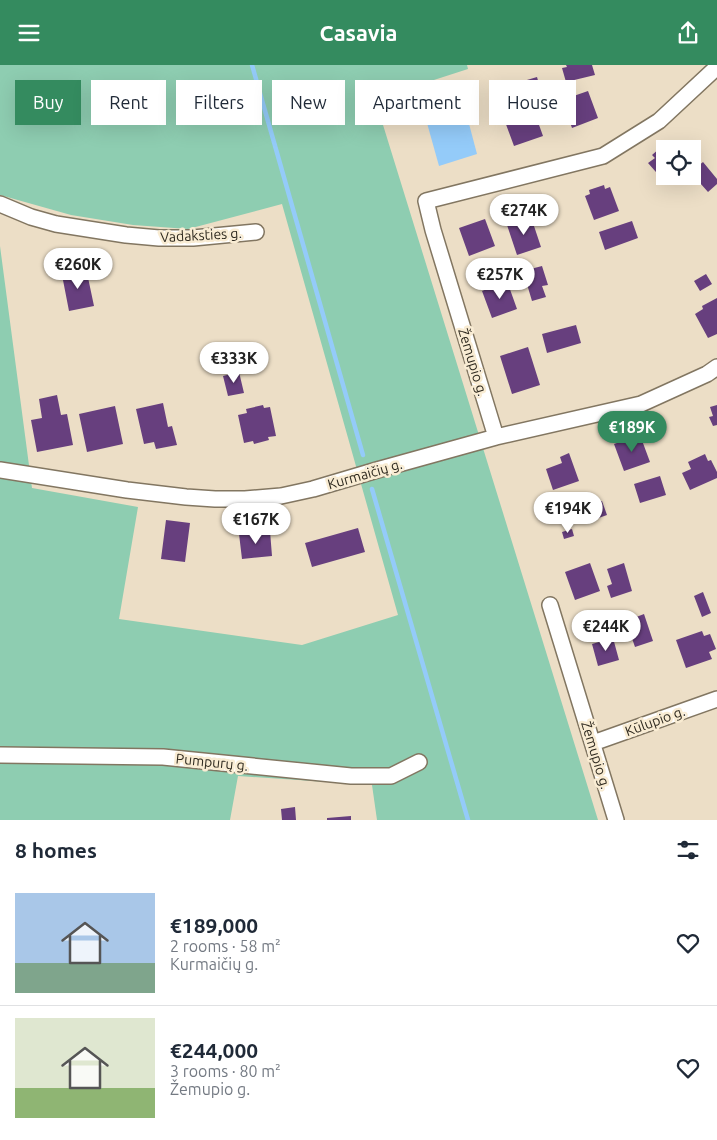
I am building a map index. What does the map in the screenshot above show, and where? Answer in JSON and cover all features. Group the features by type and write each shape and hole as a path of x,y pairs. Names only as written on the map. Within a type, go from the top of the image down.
{"street":[{"name":"Žemupio g.","path":"496,437 433,230 426,201 603,156 659,121 717,67"},
{"name":"Vadaksties g.","path":"0,204 31,217 56,224 126,235 159,238 193,238 256,232"},
{"name":"Kurmaičių g.","path":"0,470 127,490 215,499 245,499 280,495 313,489 496,437 641,404 707,374 717,367"},
{"name":"Žemupio g.","path":"550,605 616,820"},
{"name":"Kūlupio g.","path":"593,743 717,699"},
{"name":"Pumpurų g.","path":"0,755 163,757 351,776 391,776 419,762"}],"green space":[{"path":"0,65 467,65 468,69 434,80 355,80 355,125 383,125 598,820 377,820 372,785 238,776 230,820 0,820 0,246 32,488 138,507 119,619 302,645 398,615 282,204 188,229 133,225 71,215 0,195"}],"water":[{"path":"428,125 469,125 477,154 439,166"}],"building":[{"path":"566,65 592,65 595,75 565,80 562,68 567,67"},
{"path":"537,77 538,80 527,80"},
{"path":"588,91 598,118 572,128 571,125 576,125 576,95"},
{"path":"506,125 539,125 543,136 514,146"},
{"path":"656,152 656,172 648,163 655,158 652,155"},
{"path":"703,162 717,179 717,184 708,192 701,184 701,164"},
{"path":"604,185 605,189 610,187 619,211 594,220 585,196 590,194 589,190"},
{"path":"531,217 541,247 517,255 507,225"},
{"path":"485,219 495,246 469,256 459,228"},
{"path":"632,221 638,238 605,250 599,232"},
{"path":"542,266 548,285 542,286 546,297 532,301 523,271"},
{"path":"86,268 94,306 69,311 62,275"},
{"path":"706,274 712,284 700,291 694,281"},
{"path":"507,281 517,309 492,318 482,291"},
{"path":"717,298 717,334 708,338 695,314 703,309 702,306"},
{"path":"576,325 581,343 547,353 542,334"},
{"path":"528,347 540,385 512,394 500,356"},
{"path":"239,372 244,393 228,396 223,376"},
{"path":"57,395 61,415 67,414 73,445 37,452 31,420 42,418 39,399"},
{"path":"163,403 168,427 172,426 177,445 156,449 154,442 144,444 136,409"},
{"path":"263,405 264,408 270,407 276,436 268,437 269,440 254,444 253,441 244,443 238,415 247,413 246,409"},
{"path":"717,405 717,425 713,426 709,417 713,416 710,407"},
{"path":"115,406 123,444 87,452 79,414"},
{"path":"640,435 650,462 624,471 614,444"},
{"path":"569,453 579,481 553,490 546,469 562,463 560,457"},
{"path":"705,454 708,461 711,460 717,472 717,478 690,490 682,473 691,469 688,462"},
{"path":"660,476 666,495 640,503 634,484"},
{"path":"602,501 607,515 593,520 588,505"},
{"path":"166,520 190,523 185,562 161,559"},
{"path":"358,528 365,552 312,567 305,543"},
{"path":"572,529 574,536 564,539 562,532"},
{"path":"270,531 272,556 242,559 239,534"},
{"path":"590,563 600,591 575,600 565,572"},
{"path":"624,563 632,591 611,598 607,586 612,584 607,569"},
{"path":"703,592 711,613 702,617 694,596"},
{"path":"644,614 653,641 635,647 626,621"},
{"path":"702,631 704,636 710,634 716,649 709,652 712,659 686,668 676,640"},
{"path":"613,638 619,660 598,666 592,644"},
{"path":"295,807 296,820 282,820 281,809"},
{"path":"351,816 351,820 327,820 327,818"}],"waterway":[{"path":"252,65 363,455"},
{"path":"372,489 468,820"}]}
